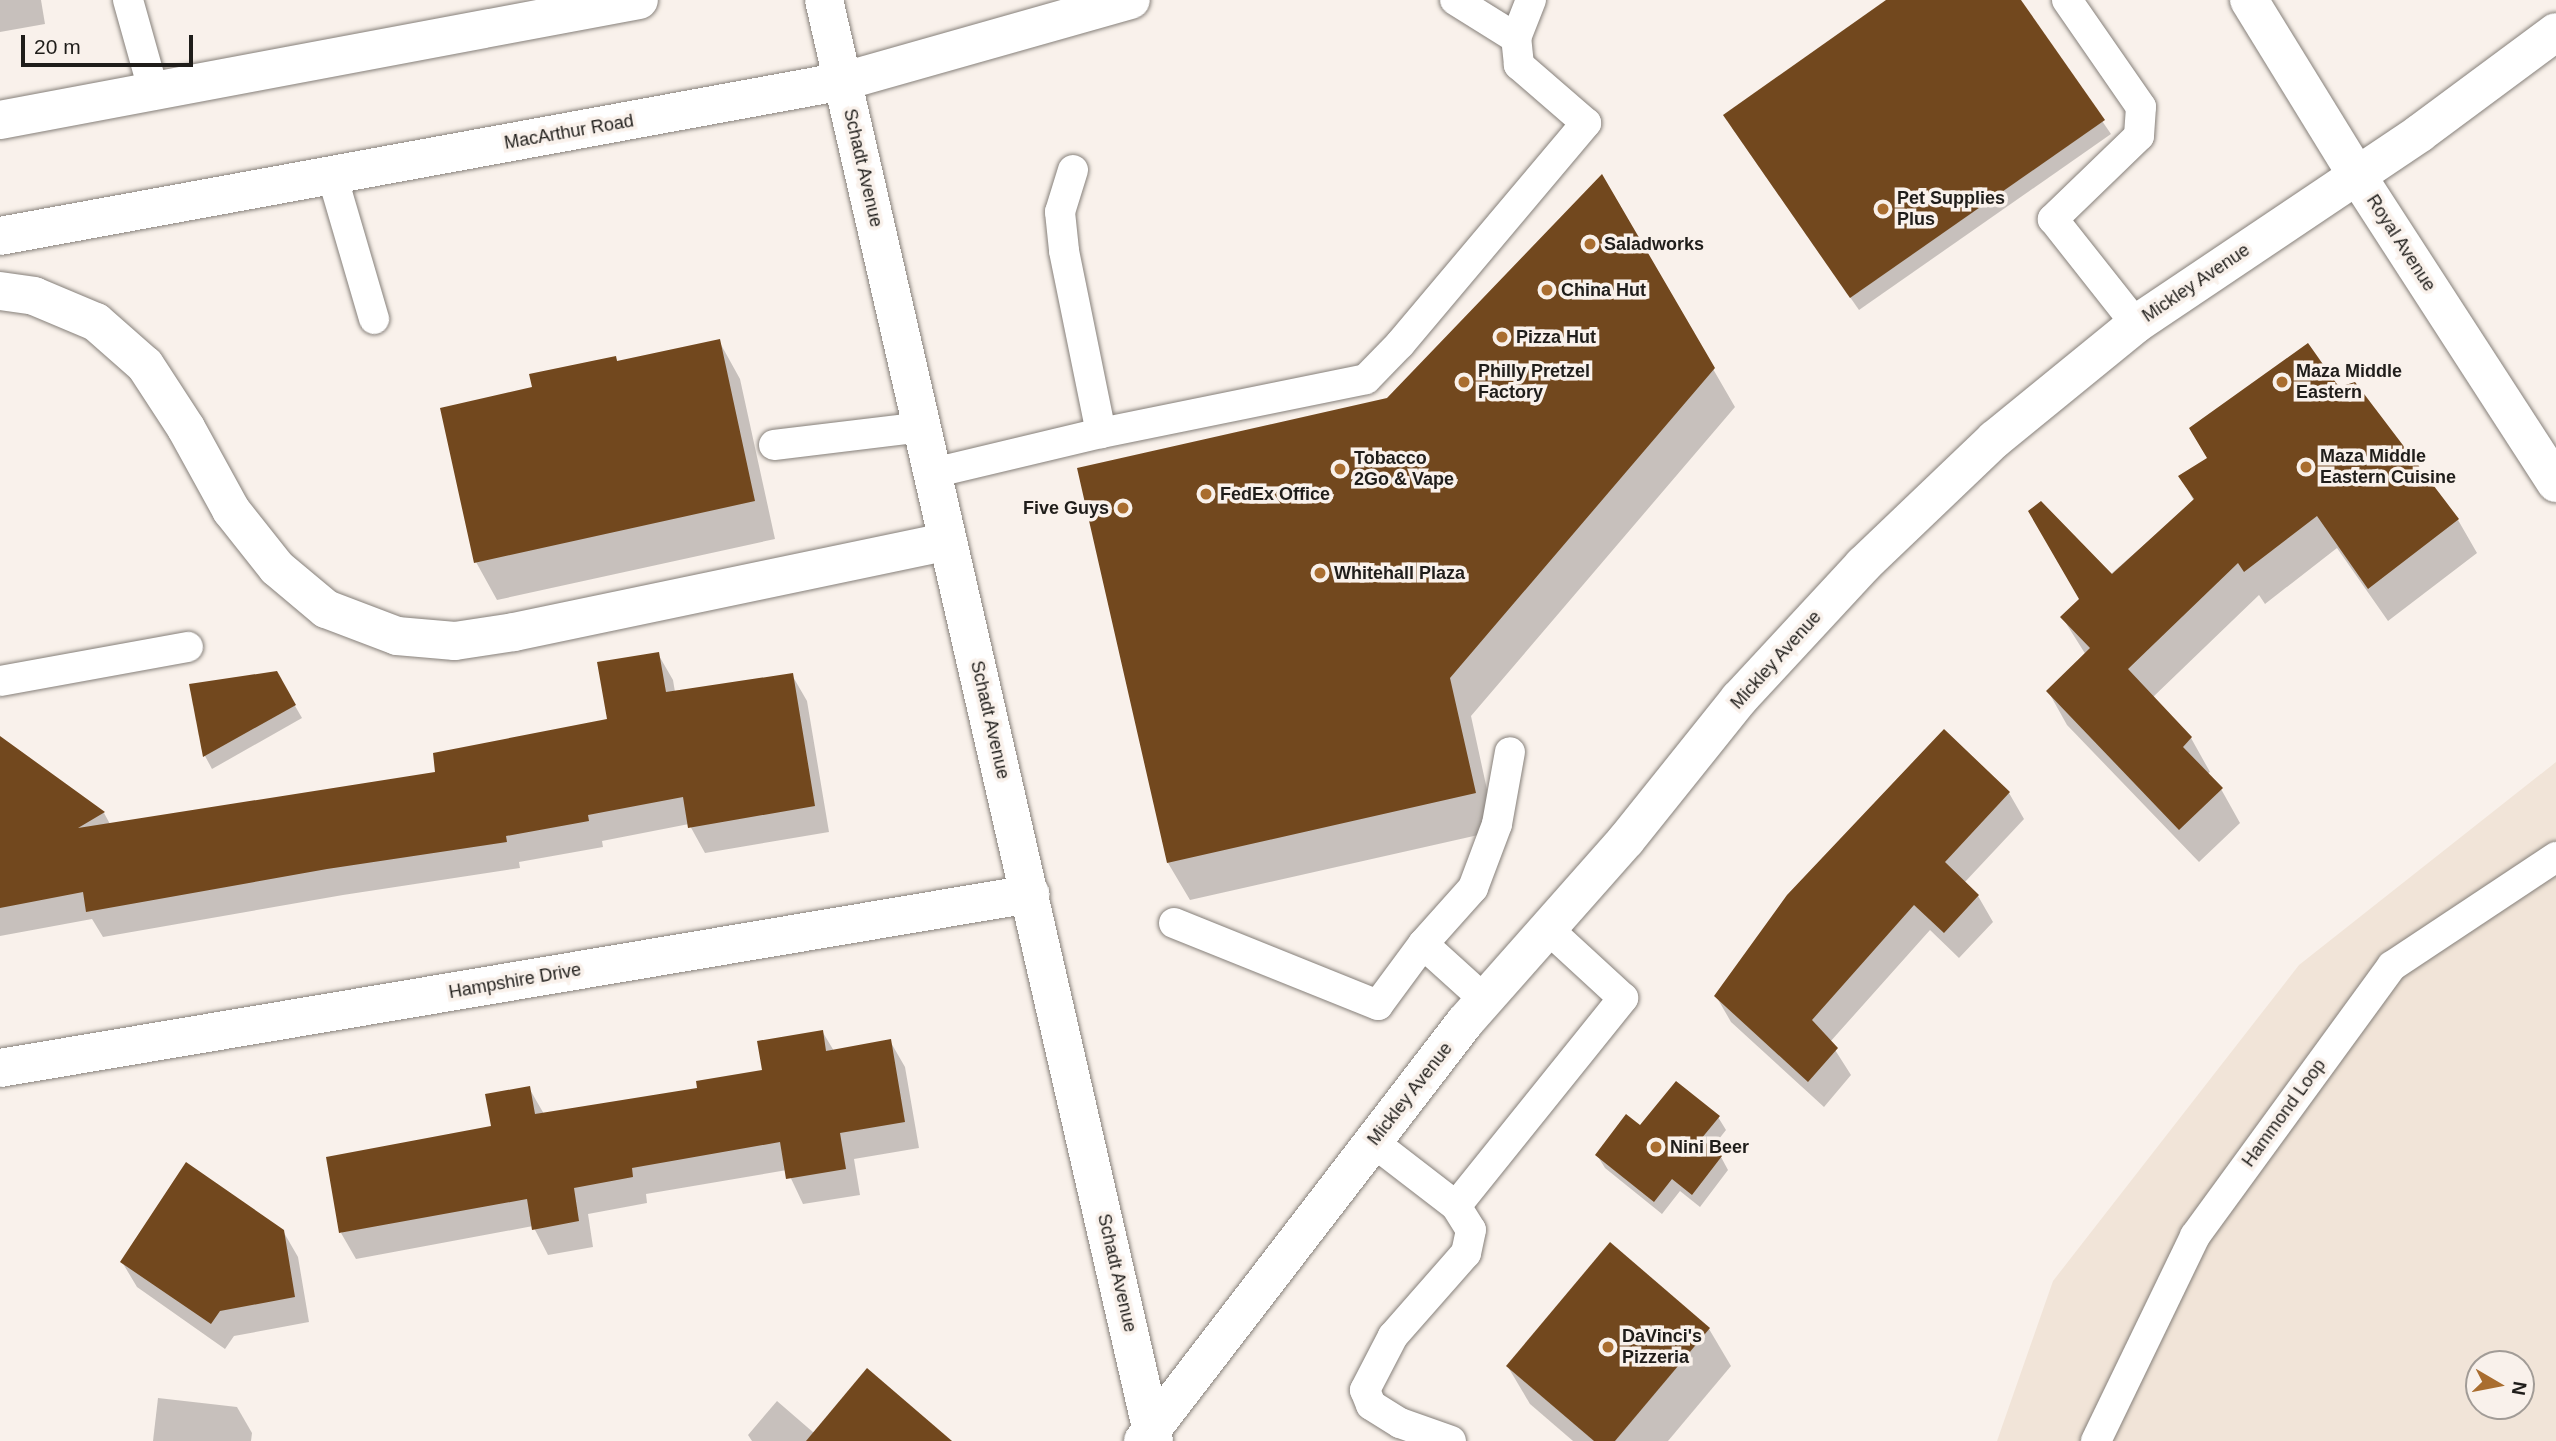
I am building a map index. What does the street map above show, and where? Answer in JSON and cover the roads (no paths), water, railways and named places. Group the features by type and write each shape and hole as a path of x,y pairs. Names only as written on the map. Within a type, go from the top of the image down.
{"main road":[{"path":"0,120 530,10 639,0"},
{"name":"Schadt Avenue","path":"824,0 1030,894 1150,1437"},
{"name":"MacArthur Road","path":"0,236 844,81 1131,0"},
{"name":"Royal Avenue","path":"2249,0 2356,174 2556,483"},
{"name":"Mickley Avenue","path":"1150,1437 1373,1142 1485,1000 1626,840 1739,699 1863,565 1995,439 2136,324 2420,133 2556,32"},
{"path":"0,291 34,296 96,321 145,365 186,428 231,510 277,568 326,609 397,636 455,641 514,632 948,541"},
{"name":"Hampshire Drive","path":"0,1068 1030,894"}],"lane":[{"path":"128,0 153,89"},
{"path":"1455,0 1516,38"},
{"path":"933,473 1101,433 1366,379 1400,344 1586,122 1518,65 1516,38 1531,0"},
{"path":"2067,0 2141,107 2139,136 2053,219 2136,324"},
{"path":"1073,170 1060,212 1064,251 1101,433"},
{"path":"332,175 374,319"},
{"path":"774,445 922,427"},
{"path":"0,681 188,648"},
{"path":"1174,923 1378,1005 1423,944 1473,888 1497,824 1510,752"},
{"name":"Hammond Loop","path":"2096,1441 2195,1236 2392,966 2556,857"},
{"path":"1456,1206 1623,998 1548,928"},
{"path":"1423,944 1485,1000"},
{"path":"1373,1142 1456,1206 1471,1230 1466,1253 1393,1336 1365,1390 1371,1405 1400,1423 1451,1441"}],"place":[{"name":"Pet Supplies Plus","path":"1883,209"},
{"name":"Saladworks","path":"1590,244"},
{"name":"China Hut","path":"1547,290"},
{"name":"Pizza Hut","path":"1502,337"},
{"name":"Philly Pretzel Factory","path":"1464,382"},
{"name":"Maza Middle Eastern","path":"2282,382"},
{"name":"Maza Middle Eastern Cuisine","path":"2306,467"},
{"name":"Tobacco 2Go & Vape","path":"1340,469"},
{"name":"FedEx Office","path":"1206,494"},
{"name":"Five Guys","path":"1123,508"},
{"name":"Whitehall Plaza","path":"1320,573"},
{"name":"Nini Beer","path":"1656,1147"},
{"name":"DaVinci's Pizzeria","path":"1608,1347"}]}
